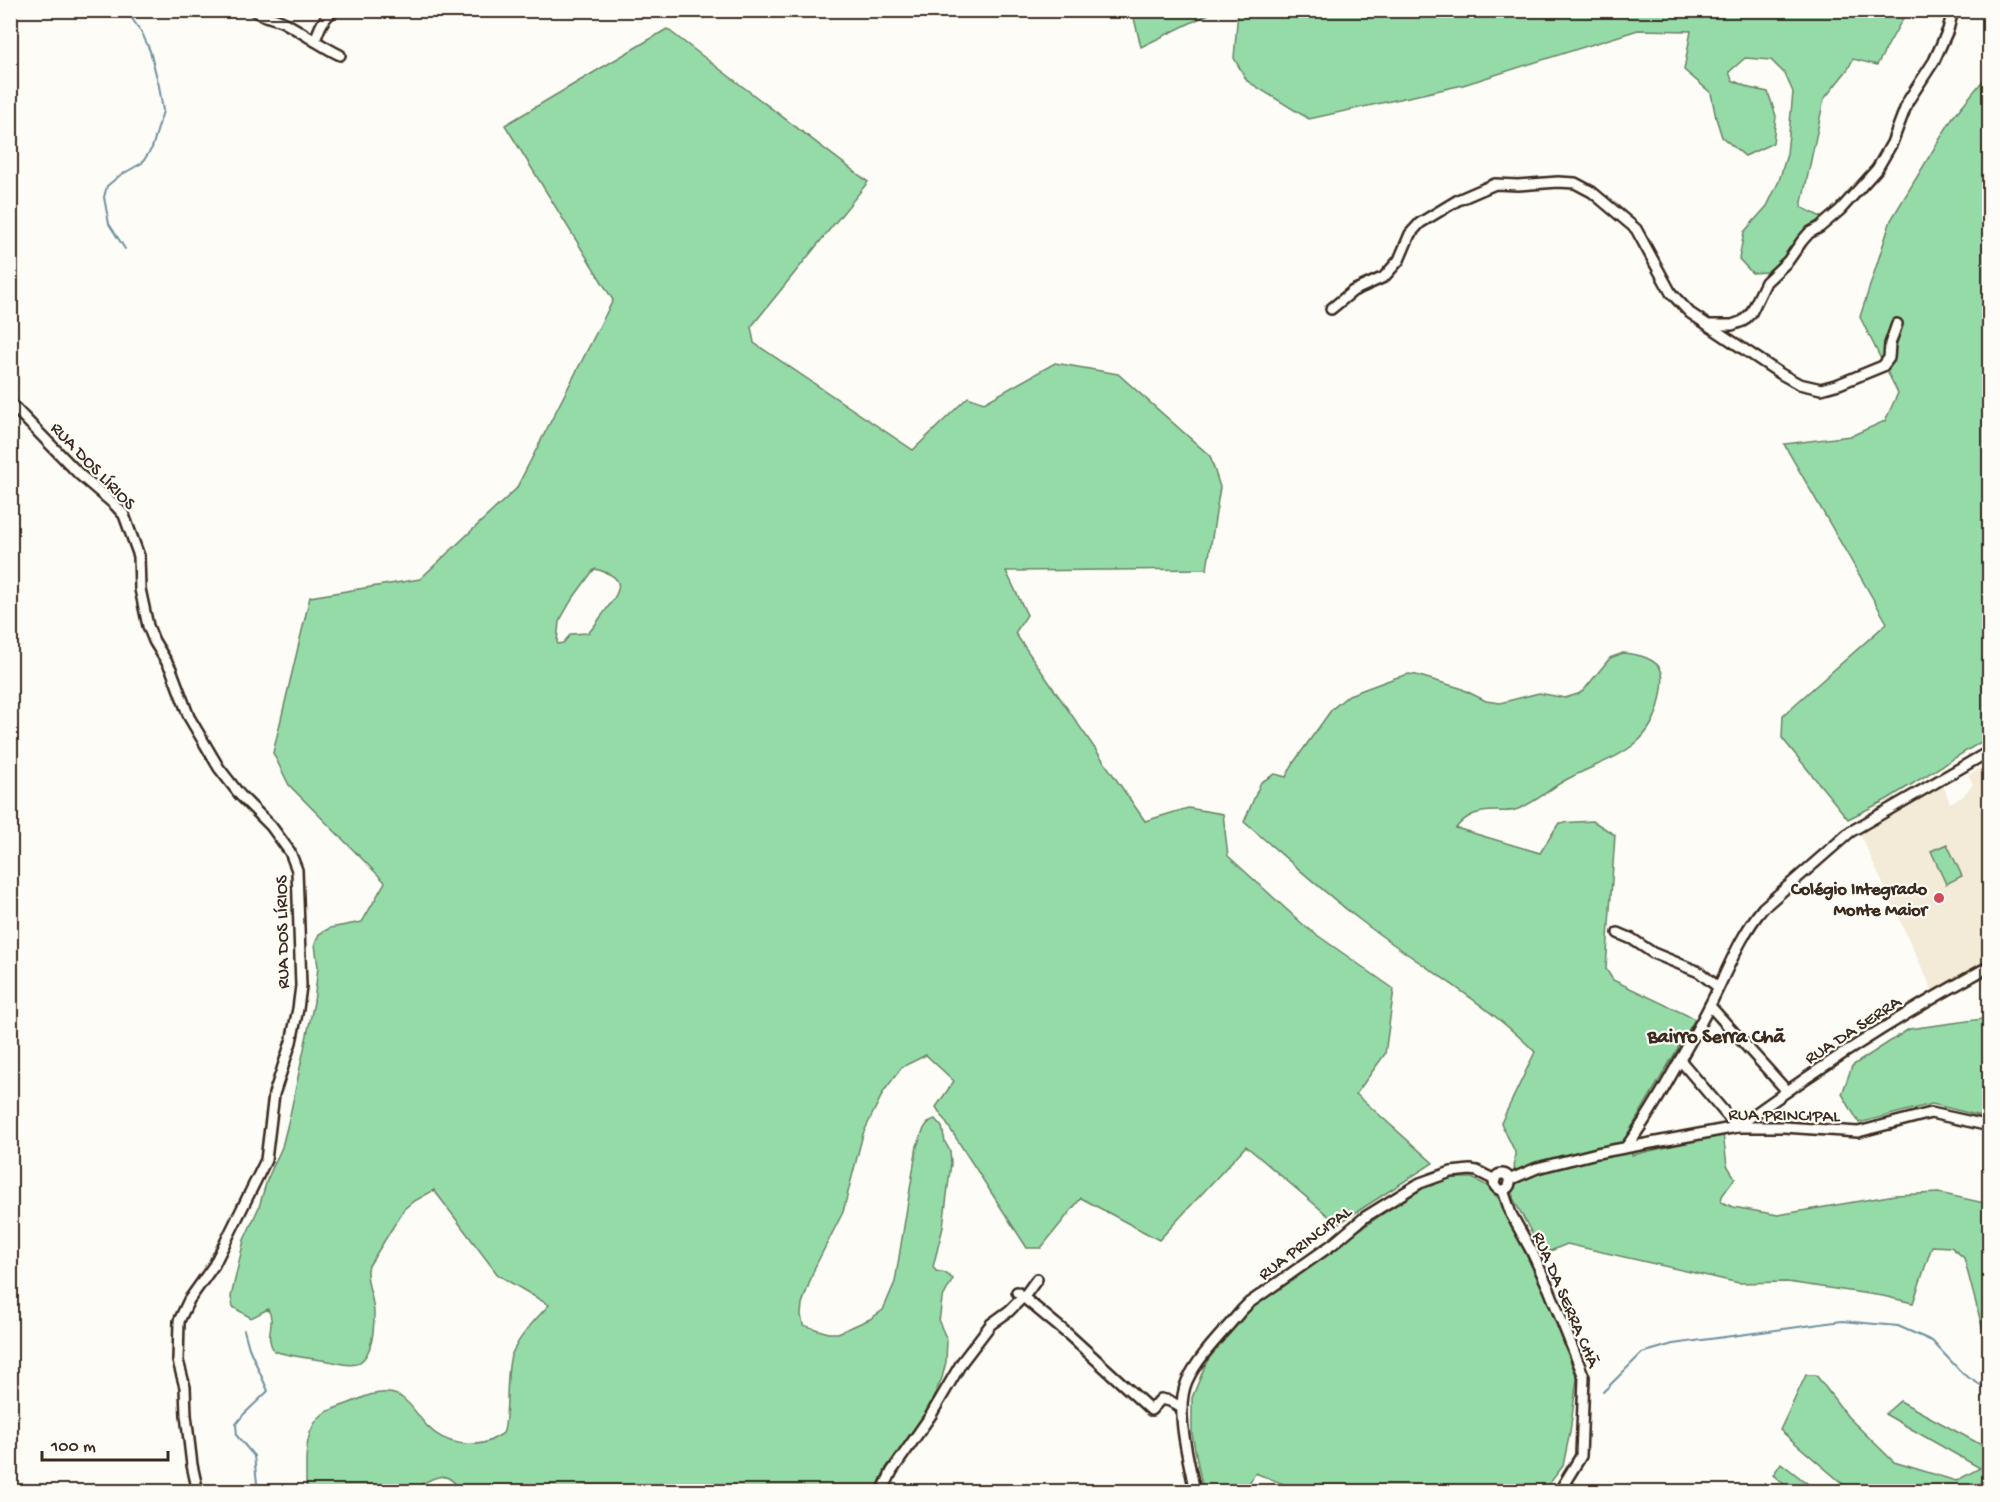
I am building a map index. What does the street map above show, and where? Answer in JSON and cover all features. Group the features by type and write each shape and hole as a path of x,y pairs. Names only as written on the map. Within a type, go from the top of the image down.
{"street":[{"path":"254,10 260,16 283,21 340,55"},
{"path":"315,41 321,24 335,10"},
{"path":"1708,325 1732,325 1743,321 1751,313 1766,282 1788,261 1809,233 1840,210 1877,169 1892,143 1908,101 1934,61 1948,30 1953,10"},
{"path":"1331,309 1353,291 1384,277 1399,260 1410,234 1420,223 1458,200 1495,184 1558,182 1575,183 1592,192 1636,229 1671,293 1690,313 1799,384 1821,389 1883,366 1889,358 1890,344 1897,324"},
{"name":"RUA DOS LÍRIOS","path":"10,403 80,475 116,505 124,515 139,556 140,589 148,626 171,669 189,717 219,768 240,795 271,826 285,845 297,870 301,986 291,1042 274,1094 266,1160 214,1264 189,1300 179,1322 178,1361 185,1387 192,1465 198,1491"},
{"path":"1626,1147 1640,1129 1680,1060 1710,1006 1740,941 1763,908 1850,832 1989,751"},
{"path":"1618,933 1653,952 1699,972 1718,987"},
{"name":"RUA DA SERRA","path":"1737,1127 1787,1090 1944,991 1989,966"},
{"path":"1710,1006 1787,1090"},
{"path":"1680,1060 1737,1127"},
{"name":"RUA PRINCIPAL","path":"1509,1179 1537,1168 1626,1147 1737,1127 1858,1132 1931,1113 1989,1126"},
{"name":"RUA PRINCIPAL","path":"1196,1491 1186,1443 1182,1407 1184,1391 1191,1373 1242,1310 1365,1217 1420,1183 1442,1175 1470,1170 1495,1180"},
{"path":"1500,1175 1509,1179 1508,1187 1503,1190 1497,1188 1495,1180 1500,1175"},
{"name":"RUA DA SERRA CHÃ","path":"1503,1190 1511,1214 1549,1289 1584,1377 1581,1456 1561,1489"},
{"path":"882,1491 892,1471 931,1415 962,1362 991,1324 1010,1311 1020,1295 1037,1279"},
{"path":"1020,1295 1069,1335 1151,1410 1161,1399 1182,1407"},
{"path":"1561,1489 1580,1491"}],"shaded area":[{"name":"Colégio Integrado Monte Maior","path":"1982,767 1987,769 1990,777 1989,962 1934,994 1860,834 1943,785 1950,803 1962,797 1973,784 1968,775"}],"green space":[{"path":"1132,10 1215,10 1215,11 1141,47"},
{"path":"1238,11 1907,11 1877,65 1853,59 1848,69 1824,99 1801,207 1821,217 1794,248 1767,272 1752,273 1739,259 1744,232 1767,206 1779,181 1787,154 1793,92 1785,74 1771,60 1745,58 1729,72 1732,80 1749,88 1768,92 1776,116 1773,143 1745,156 1722,137 1711,93 1684,70 1691,31 1638,30 1463,85 1309,119 1247,81 1234,58"},
{"path":"667,29 868,182 751,327 754,343 913,450 968,397 984,403 1055,363 1118,374 1210,456 1220,487 1207,569 1006,571 1027,615 1015,633 1145,821 1188,808 1223,814 1228,856 1307,928 1394,989 1385,1054 1356,1094 1433,1163 1338,1224 1246,1146 1159,1240 1081,1198 1041,1248 1027,1248 936,1107 954,1081 926,1055 902,1067 884,1091 863,1134 843,1212 815,1267 802,1304 801,1315 803,1325 828,1333 838,1333 870,1319 883,1310 895,1282 917,1146 926,1126 935,1119 942,1127 945,1142 950,1151 951,1163 943,1227 933,1267 936,1271 945,1273 953,1279 942,1299 939,1322 947,1340 946,1362 942,1378 923,1419 886,1468 875,1491 461,1492 455,1483 442,1476 407,1491 306,1491 308,1440 316,1421 327,1412 367,1396 390,1393 401,1397 428,1427 442,1438 451,1441 478,1444 503,1433 511,1356 523,1335 549,1305 498,1275 434,1190 404,1209 367,1269 374,1308 374,1327 369,1349 362,1361 346,1365 274,1351 270,1339 271,1320 268,1309 251,1318 233,1307 231,1297 244,1240 282,1147 290,1115 314,1002 318,967 315,944 319,934 330,928 362,922 385,882 289,785 273,753 310,597 420,579 516,489 613,300 505,125","holes":["595,569 618,581 617,592 609,606 588,633 571,634 563,643 558,644 559,622 571,601"]},
{"path":"1989,73 1989,737 1886,800 1848,819 1782,738 1783,715 1887,623 1784,444 1851,436 1885,421 1898,393 1860,317 1891,220 1953,117"},
{"path":"1623,653 1651,660 1662,673 1660,700 1646,733 1622,753 1562,782 1521,808 1513,811 1474,814 1464,819 1456,828 1540,853 1559,823 1593,821 1615,835 1606,969 1613,980 1695,1019 1629,1132 1632,1155 1723,1134 1727,1165 1735,1178 1722,1196 1721,1202 1733,1207 1778,1215 1895,1195 1939,1193 1989,1204 1989,1353 1964,1258 1951,1247 1932,1246 1913,1303 1883,1296 1787,1282 1739,1283 1567,1244 1543,1254 1513,1198 1515,1152 1501,1123 1535,1052 1472,999 1360,920 1244,822 1261,782 1275,774 1286,777 1332,709 1349,695 1409,674 1460,688 1486,701 1500,703 1539,693 1565,698 1584,690 1610,658"},
{"path":"1947,844 1962,876 1946,884 1931,851"},
{"path":"1989,1018 1989,1118 1932,1104 1859,1123 1842,1094 1852,1066 1909,1029"},
{"path":"1448,1178 1472,1178 1486,1185 1500,1200 1543,1290 1577,1378 1563,1466 1543,1492 1302,1491 1255,1473 1245,1491 1203,1491 1192,1434 1192,1398 1207,1361 1249,1308 1418,1189"},
{"path":"1806,1375 1816,1375 1848,1417 1894,1462 1956,1481 1980,1468 1885,1414 1900,1401 1989,1449 1989,1491 1851,1491 1780,1430"},
{"path":"1781,1463 1817,1491 1792,1491 1773,1475"}],"waterway":[{"path":"125,249 109,224 104,197 107,186 142,163 152,148 163,111 150,51 142,33 126,10"},
{"path":"1603,1392 1642,1353 1673,1344 1842,1321 1898,1326 1932,1341 1963,1374 1990,1389"},
{"path":"244,1330 249,1348 268,1391 236,1424 237,1436 254,1456 258,1492"}],"place":[{"name":"Colégio Integrado Monte Maior","path":"1939,898"}],"district":[{"name":"Bairro Serra Chã","path":"1716,1035"}]}
